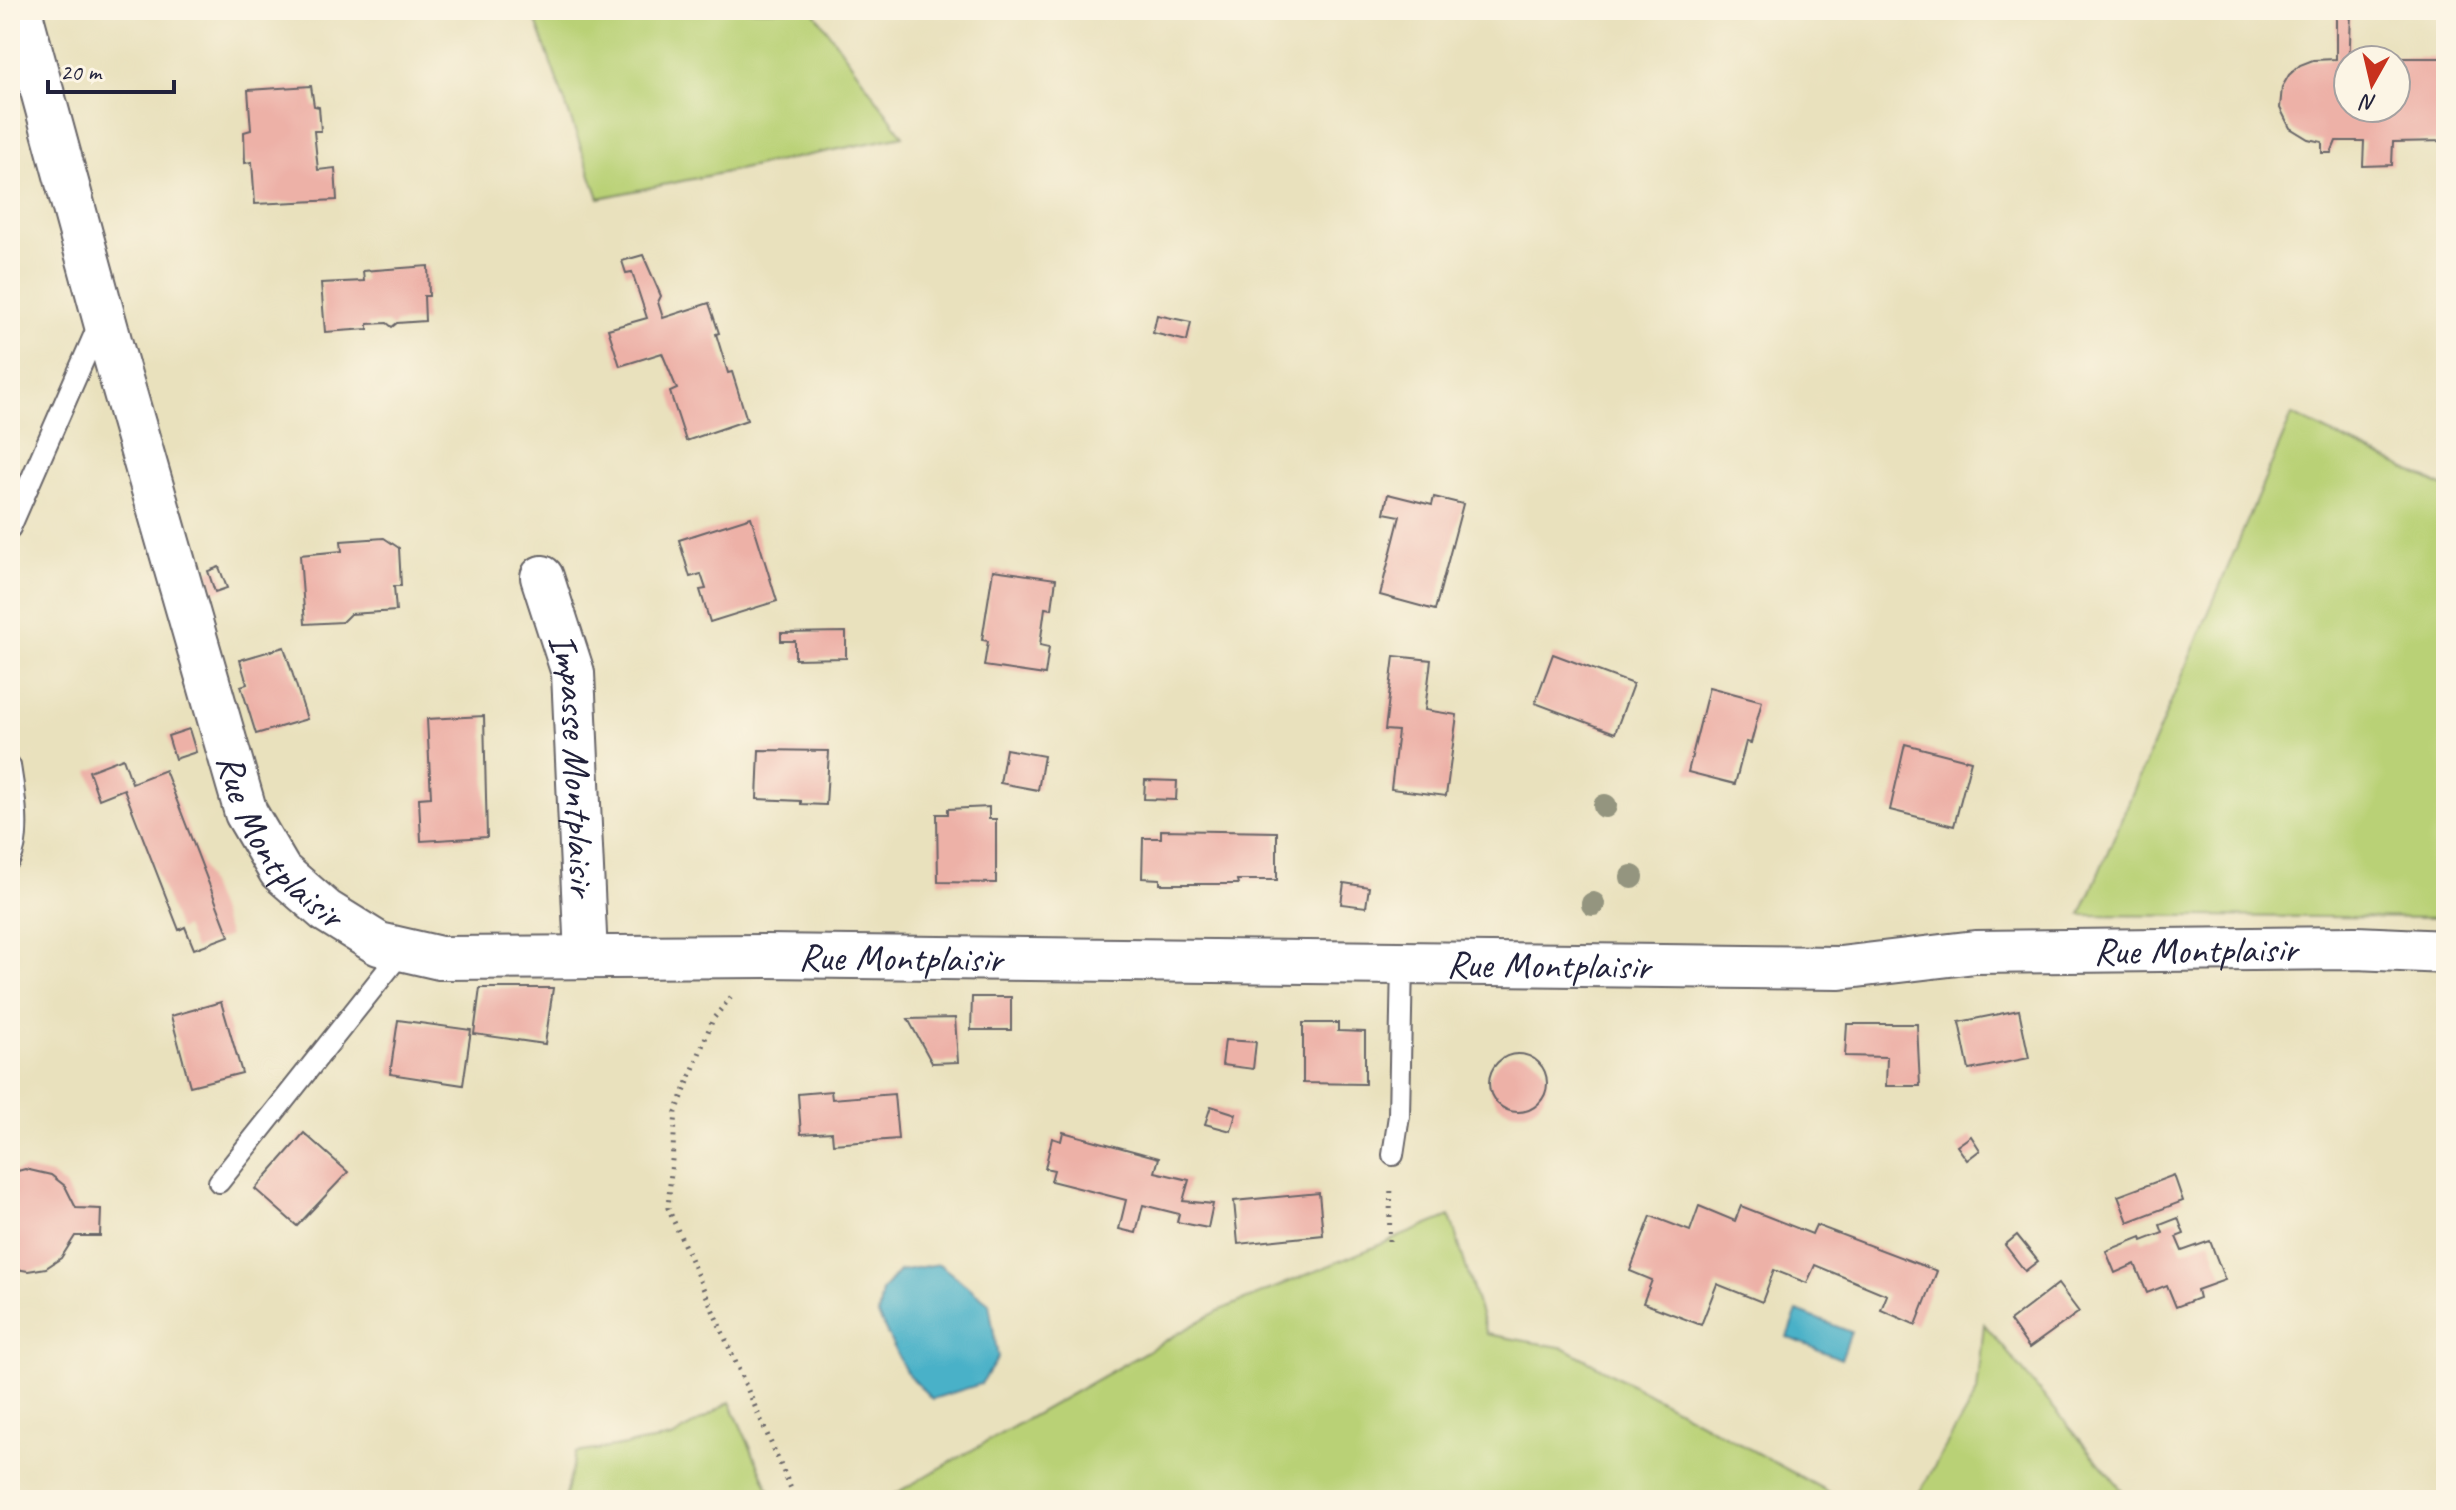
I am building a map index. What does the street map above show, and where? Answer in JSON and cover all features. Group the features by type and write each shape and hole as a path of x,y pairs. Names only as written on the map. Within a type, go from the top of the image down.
{"street":[{"name":"Rue Montplaisir","path":"20,10 103,314 246,813 280,871 326,911 379,944 440,958 765,956 1840,968 1975,952 2356,948 2446,952"},
{"name":"Impasse Montplaisir","path":"542,577 573,673 586,956"}],"lane":[{"path":"10,528 103,314"},
{"path":"10,766 15,802 14,851 10,859"},
{"path":"219,1182 404,949"},
{"path":"1393,1155 1399,1116 1402,962"}],"path":[{"path":"765,956 713,1019 676,1112 668,1208 796,1500"},
{"path":"1389,1241 1393,1155"}],"green space":[{"path":"532,10 813,10 903,136 599,198"},
{"path":"2292,415 2446,488 2446,918 2081,915"},
{"path":"1450,1216 1487,1334 1565,1348 1843,1500 884,1500 1218,1311"},
{"path":"1984,1324 2130,1500 1915,1500 1977,1392"},
{"path":"730,1402 774,1500 564,1500 576,1453 672,1438"}],"water":[{"path":"939,1264 989,1303 998,1358 981,1384 932,1399 906,1372 878,1315 882,1291 899,1271"},
{"path":"1797,1311 1851,1332 1841,1359 1787,1337"}],"building":[{"path":"2336,10 2351,10 2350,44 2336,44"},
{"path":"2412,58 2446,58 2446,141 2393,142 2392,165 2363,166 2364,141 2336,141 2331,153 2322,153 2322,142 2308,139 2290,128 2280,108 2282,87 2289,75 2300,65 2313,60 2332,59 2332,124 2412,124"},
{"path":"311,86 314,106 319,107 321,131 314,131 318,170 335,168 337,200 255,204 252,162 245,163 244,132 251,130 248,90"},
{"path":"643,255 661,296 658,302 663,318 709,303 728,373 732,372 747,420 686,441 670,392 677,389 662,353 620,366 608,329 647,318 632,272 626,273 622,261"},
{"path":"428,266 429,296 424,296 425,321 397,323 392,327 387,323 368,324 368,329 325,332 321,283 364,281 363,271"},
{"path":"1157,315 1191,322 1187,341 1153,333"},
{"path":"1388,494 1432,505 1434,497 1463,504 1435,610 1380,595 1400,516 1384,513"},
{"path":"751,517 777,601 710,622 700,590 706,589 701,574 690,577 679,540"},
{"path":"384,538 399,548 401,586 394,586 396,611 350,614 342,622 305,624 300,555 342,551 341,541"},
{"path":"219,567 227,588 215,592 208,571"},
{"path":"993,570 1056,579 1052,609 1045,608 1040,645 1049,647 1045,675 984,666 988,641 982,640"},
{"path":"846,632 846,658 795,659 795,641 781,641 781,633"},
{"path":"284,647 307,719 256,734 241,686 247,684 240,660"},
{"path":"1553,654 1633,684 1615,733 1535,703"},
{"path":"1394,656 1431,660 1425,710 1457,715 1446,796 1391,789 1398,731 1385,730"},
{"path":"1709,687 1762,701 1751,743 1746,742 1735,784 1688,772"},
{"path":"484,716 487,837 421,841 419,798 431,797 427,719"},
{"path":"189,729 196,752 175,759 168,736"},
{"path":"1905,744 1971,761 1954,826 1890,810"},
{"path":"1006,749 1044,756 1038,790 1000,783"},
{"path":"759,750 829,751 826,805 757,799"},
{"path":"123,758 132,783 165,770 229,936 194,949 185,927 179,930 124,789 99,799 89,771"},
{"path":"1145,780 1177,781 1176,800 1144,799"},
{"path":"989,807 989,819 996,819 996,883 938,882 937,814 948,814 948,809"},
{"path":"1161,830 1277,832 1277,880 1237,880 1238,884 1160,884 1160,879 1142,878 1143,838 1161,838"},
{"path":"1344,883 1369,887 1366,907 1341,904"},
{"path":"480,988 553,988 545,1044 474,1034"},
{"path":"972,997 1011,997 1011,1030 971,1030"},
{"path":"221,1002 242,1073 190,1086 171,1016"},
{"path":"2019,1010 2029,1058 1969,1070 1959,1022"},
{"path":"955,1018 958,1062 932,1063 908,1019"},
{"path":"398,1020 471,1030 463,1085 390,1074"},
{"path":"1303,1023 1338,1023 1338,1031 1365,1032 1365,1084 1303,1083"},
{"path":"1847,1024 1917,1024 1920,1086 1886,1086 1887,1057 1845,1056"},
{"path":"1225,1040 1256,1042 1253,1069 1222,1065"},
{"path":"1518,1054 1539,1062 1547,1083 1539,1104 1518,1112 1497,1104 1489,1083 1497,1062"},
{"path":"831,1091 832,1099 894,1094 898,1139 833,1144 832,1132 801,1134 798,1094"},
{"path":"1211,1106 1236,1114 1231,1131 1205,1124"},
{"path":"1063,1132 1159,1158 1155,1172 1189,1180 1183,1201 1213,1204 1208,1228 1177,1222 1179,1214 1143,1205 1136,1233 1119,1229 1126,1200 1051,1181 1054,1170 1045,1168 1052,1138 1061,1141"},
{"path":"304,1133 348,1172 297,1226 255,1189"},
{"path":"1971,1136 1980,1150 1967,1160 1957,1146"},
{"path":"25,1169 51,1175 65,1186 76,1208 101,1209 100,1236 75,1236 61,1258 46,1268 28,1271 10,1268 10,1173"},
{"path":"2174,1175 2183,1201 2128,1222 2118,1196"},
{"path":"1319,1193 1323,1235 1238,1244 1234,1201"},
{"path":"1699,1206 1735,1221 1741,1206 1812,1234 1816,1225 1937,1271 1916,1325 1881,1310 1887,1295 1815,1265 1807,1283 1774,1270 1762,1302 1717,1284 1701,1325 1643,1303 1652,1280 1630,1271 1651,1216 1690,1231"},
{"path":"2178,1218 2184,1234 2176,1237 2182,1251 2210,1241 2225,1280 2197,1290 2199,1298 2176,1307 2167,1285 2147,1293 2135,1264 2115,1273 2106,1251 2141,1237 2142,1241 2163,1233 2160,1225"},
{"path":"2017,1235 2038,1261 2025,1271 2005,1245"},
{"path":"2058,1284 2079,1312 2029,1348 2010,1321"}]}
